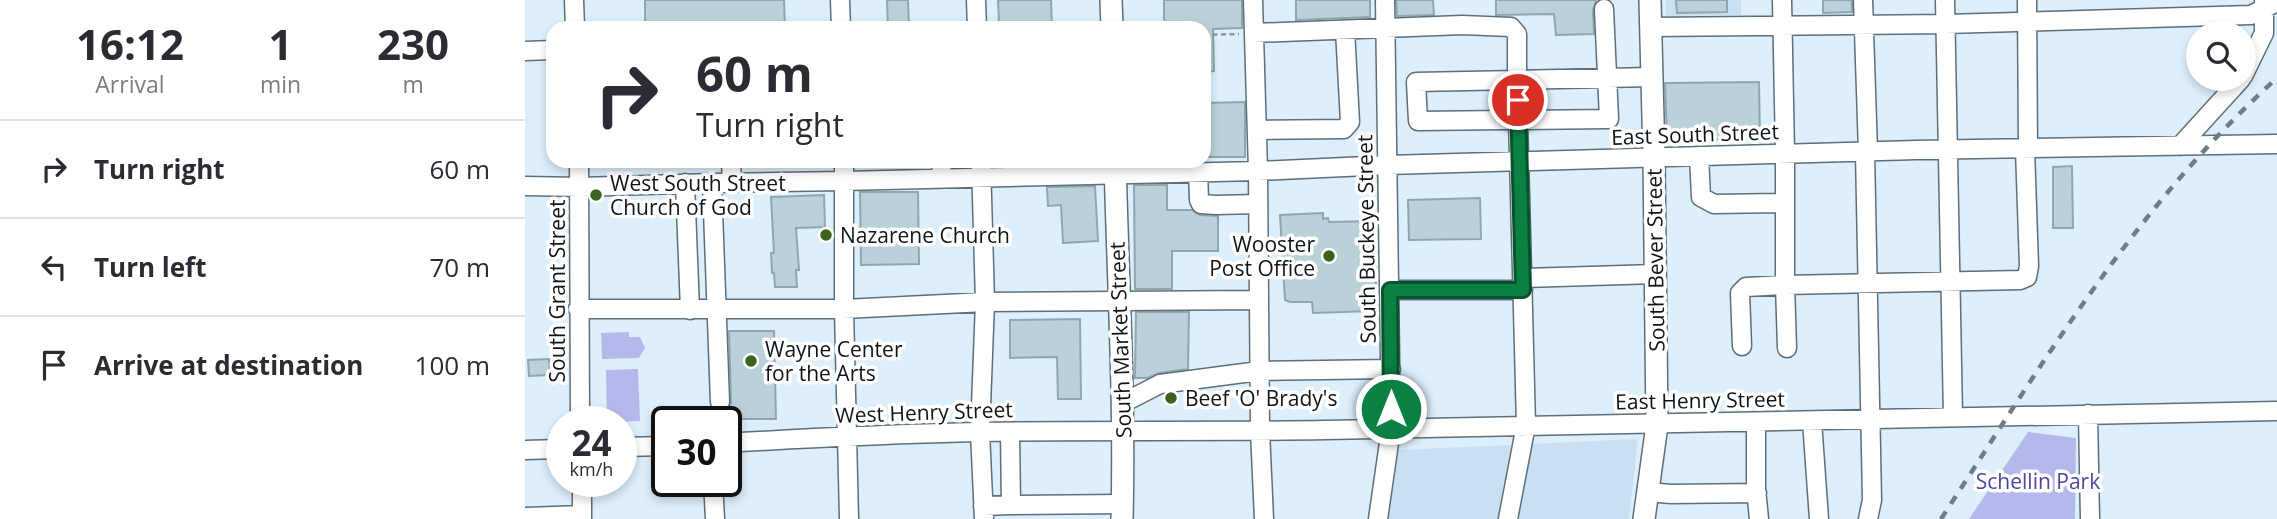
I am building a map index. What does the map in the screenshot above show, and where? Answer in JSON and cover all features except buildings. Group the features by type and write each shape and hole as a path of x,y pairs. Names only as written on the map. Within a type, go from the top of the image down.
{"main road":[{"path":"1111,0 1112,21"},
{"name":"South Bever Street","path":"1644,519 1657,425 1650,0"},
{"name":"South Market Street","path":"1115,168 1124,432 1122,511"}],"street":[{"path":"575,0 575,21"},
{"path":"840,0 841,21"},
{"path":"976,0 977,21"},
{"path":"1253,0 1258,171 1260,431 1264,519"},
{"name":"South Buckeye Street","path":"1378,519 1391,429 1385,0"},
{"path":"1782,0 1787,348"},
{"path":"1863,0 1866,284 1872,500 1868,519"},
{"path":"1945,0 1953,417"},
{"path":"1742,346 1742,289 1785,285 2020,280 2027,277 2027,0"},
{"path":"1651,27 1863,26 2251,15 2268,4"},
{"path":"2256,49 2264,33 2268,4"},
{"path":"1604,9 1607,78 1609,119 1418,121 1416,82 1517,80 1607,78 1652,77"},
{"path":"1254,33 1462,25 1511,27 1517,34 1526,425 1508,519"},
{"path":"1257,130 1344,128 1350,122 1345,30"},
{"path":"525,51 546,50"},
{"path":"2180,146 2229,91"},
{"name":"East South Street","path":"1132,168 1198,172 1258,171 1699,156 2277,144"},
{"path":"1699,156 1700,197 1714,204 1785,203"},
{"name":"South Grant Street","path":"579,168 580,406"},
{"path":"731,168 732,183"},
{"path":"844,168 849,519"},
{"name":"East South Street","path":"525,186 844,181 942,170 1048,168"},
{"path":"981,169 985,302 980,432 984,512 1011,505 1122,511"},
{"path":"1198,172 1201,204 1258,204"},
{"path":"685,183 690,310"},
{"path":"712,183 720,402"},
{"path":"1390,290 1656,274"},
{"path":"578,309 844,309 985,302 1258,300"},
{"path":"1123,403 1160,384 1259,371 1391,369"},
{"name":"East Henry Street","path":"1124,432 1657,425 2277,411"},
{"path":"2088,414 2090,519"},
{"path":"1812,421 1819,519"},
{"path":"1756,422 1759,519"},
{"name":"West Henry Street","path":"742,442 980,432 1124,432"},
{"path":"1010,432 1011,505"},
{"path":"525,450 546,449"},
{"path":"1647,492 1757,493"},
{"path":"525,517 582,517 582,497"},
{"path":"714,497 715,519"}],"path":[{"path":"1211,35 1254,33"}],"shaded area":[{"path":"1666,0 1741,0 1741,15 1666,16"},
{"path":"1638,439 1629,519 1386,519 1398,450"}],"green space":[{"path":"629,332 629,337 640,337 645,348 639,358 602,359 601,333"},
{"path":"638,369 640,421 637,421 637,406 607,406 606,370"},
{"name":"Schellin Park","path":"2028,432 2076,438 2075,519 1969,519"}],"railway":[{"path":"1941,519 2055,344 2136,232 2226,127 2277,78"}],"place":[{"name":"West South Street Church of God","path":"596,195"},
{"name":"Nazarene Church","path":"826,235"},
{"name":"Wooster Post Office","path":"1329,256"},
{"name":"Wayne Center for the Arts","path":"751,361"},
{"name":"Beef 'O' Brady's","path":"1171,398"}],"route":[{"path":"1391,409 1390,290 1523,290 1518,100"}]}
